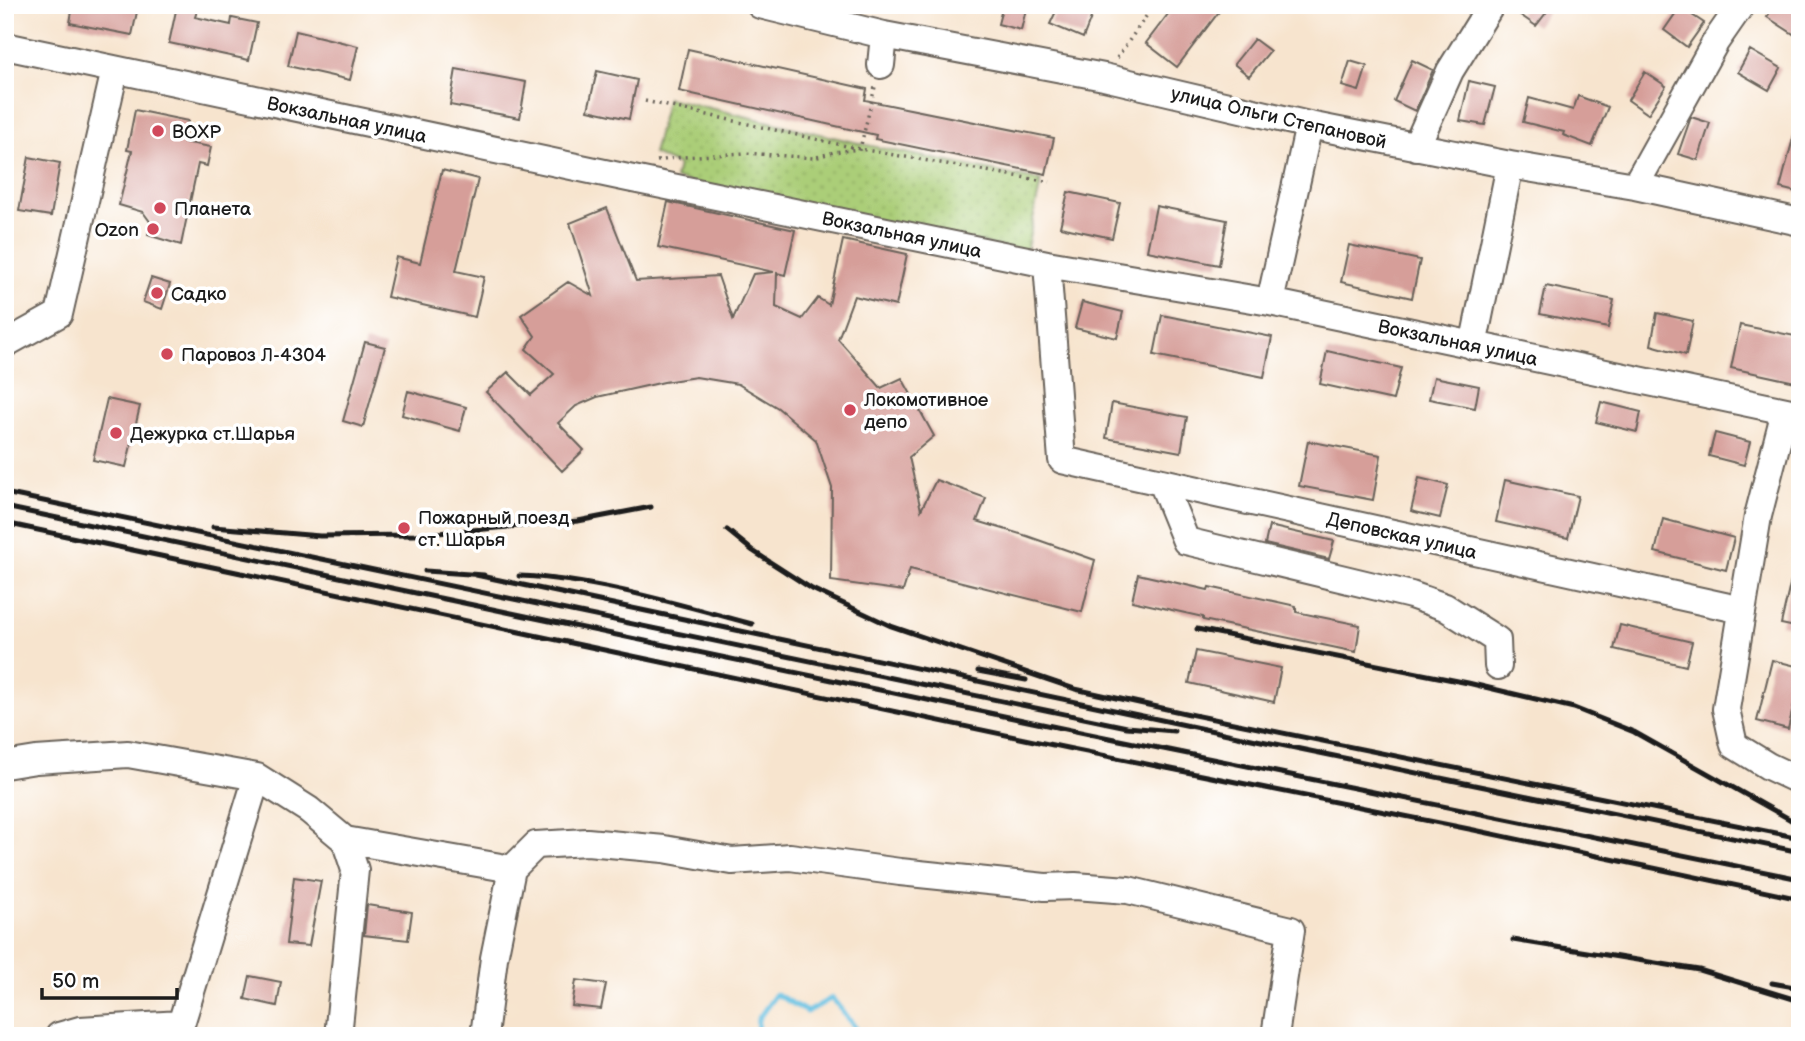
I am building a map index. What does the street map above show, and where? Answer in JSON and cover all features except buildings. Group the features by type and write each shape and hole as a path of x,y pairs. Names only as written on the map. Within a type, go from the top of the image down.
{"street":[{"name":"улица Ольги Степановой","path":"760,5 884,35 1104,77 1309,125 1510,165 1635,186 1800,222"},
{"path":"1416,147 1450,71 1491,5"},
{"path":"1635,186 1716,41 1741,5"},
{"path":"881,65 884,35"},
{"name":"Вокзальная улица","path":"5,46 1047,264 1270,302 1792,413"},
{"path":"5,344 59,314 115,70"},
{"path":"1270,302 1309,125"},
{"path":"1473,346 1510,165"},
{"name":"Деповская улица","path":"1047,264 1062,460 1742,610"},
{"path":"1792,413 1758,516 1726,709 1734,746 1800,781"},
{"path":"1162,482 1186,541 1411,595 1445,607 1497,640 1498,666"},
{"path":"5,765 36,760 128,754 257,777 309,810 345,840 512,869"},
{"path":"59,1036 80,1030 181,1024 257,777"},
{"path":"338,1036 355,870 345,840"},
{"path":"484,1036 494,958 512,869 536,845 587,842 664,849 732,861 790,857 1045,887 1128,890 1291,930 1275,1036"}],"path":[{"path":"1104,77 1154,5"},
{"path":"860,149 881,65"},
{"path":"646,101 860,149 1051,182"},
{"path":"657,161 745,153 814,158 860,149"}],"green space":[{"path":"667,98 871,146 1041,181 1026,252 675,179 678,165 653,154"}],"waterway":[{"path":"757,1036 758,1019 776,994 807,1012 832,998 862,1036"}],"railway":[{"path":"5,493 1127,727 1174,731"},
{"path":"5,507 1085,733 1800,879"},
{"path":"213,527 320,536 414,535 578,521 651,507"},
{"path":"5,523 1067,748 1800,899"},
{"path":"727,530 753,551 812,589 891,626 1075,689 1800,838"},
{"path":"425,571 484,575"},
{"path":"476,575 1800,852"},
{"path":"519,576 607,587 752,624"},
{"path":"1197,629 1468,683 1574,708 1634,732 1800,825"},
{"path":"978,671 1026,680"},
{"path":"1513,940 1699,970 1800,1001"},
{"path":"1772,983 1800,988"}],"place":[{"name":"ВОХР","path":"158,131"},
{"name":"Планета","path":"160,208"},
{"name":"Ozon","path":"153,229"},
{"name":"Садко","path":"157,293"},
{"name":"Паровоз Л-4304","path":"167,354"},
{"name":"Локомотивное депо","path":"850,410"},
{"name":"Дежурка ст.Шарья","path":"116,433"},
{"name":"Пожарный поезд ст. Шарья","path":"404,528"}]}
